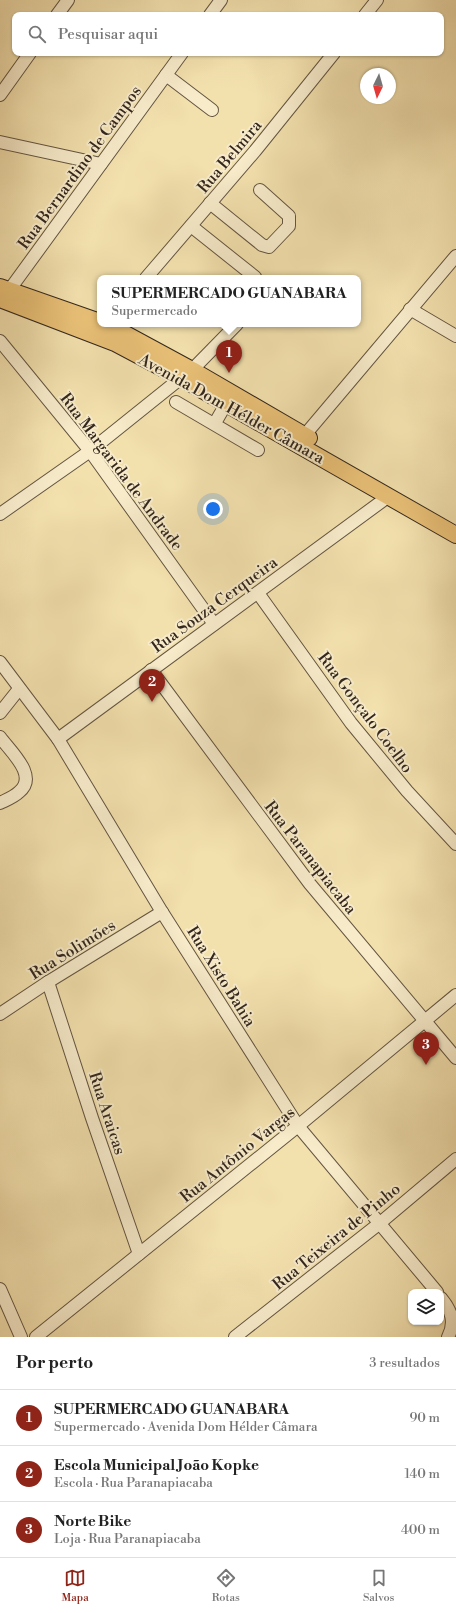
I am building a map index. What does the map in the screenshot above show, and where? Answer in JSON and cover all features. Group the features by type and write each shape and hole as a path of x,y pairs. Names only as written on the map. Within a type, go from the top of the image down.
{"main road":[{"path":"3,294 97,321"},
{"name":"Avenida Dom Hélder Câmara","path":"3,294 186,374 304,436 456,522"},
{"name":"Avenida Dom Hélder Câmara","path":"112,327 186,374 226,404 456,535"}],"street":[{"path":"59,12 68,0"},
{"path":"212,12 221,0"},
{"path":"367,12 377,0"},
{"path":"0,95 28,56"},
{"name":"Rua Bernardino de Campos","path":"3,294 180,56"},
{"name":"Rua Belmira","path":"149,275 332,56"},
{"path":"166,75 212,110"},
{"path":"0,142 101,164"},
{"path":"210,203 262,245 269,247 289,226 290,222 288,216 260,190"},
{"path":"191,226 252,275"},
{"path":"304,436 456,256"},
{"path":"410,309 456,336"},
{"path":"0,514 90,451 186,374 234,327"},
{"name":"Rua Margarida de Andrade","path":"0,341 90,451 214,624"},
{"path":"176,402 215,423 258,450"},
{"path":"215,423 226,404"},
{"name":"Rua Souza Cerqueira","path":"58,739 389,496"},
{"name":"Rua Gonçalo Coelho","path":"258,593 351,723 407,791 456,844"},
{"name":"Rua Xisto Bahia","path":"0,662 58,739 162,912 298,1126 435,1289"},
{"name":"Rua Paranapiacaba","path":"151,670 310,884 456,1058"},
{"path":"0,713 20,688"},
{"path":"0,803 19,793 24,787 27,779 22,767 3,741"},
{"name":"Rua Solimões","path":"0,1014 48,982 162,912"},
{"name":"Rua Araicas","path":"48,982 92,1118 139,1254"},
{"name":"Rua Antônio Vargas","path":"36,1337 298,1126 456,994"},
{"name":"Rua Teixeira de Pinho","path":"234,1337 380,1223 456,1159"},
{"path":"0,1289 21,1337"},
{"path":"444,1302 455,1318 448,1337"}],"place":[{"name":"SUPERMERCADO GUANABARA","path":"229,373"},
{"name":"Escola Municipal João Kopke","path":"152,702"},
{"name":"Norte Bike","path":"426,1065"}]}
